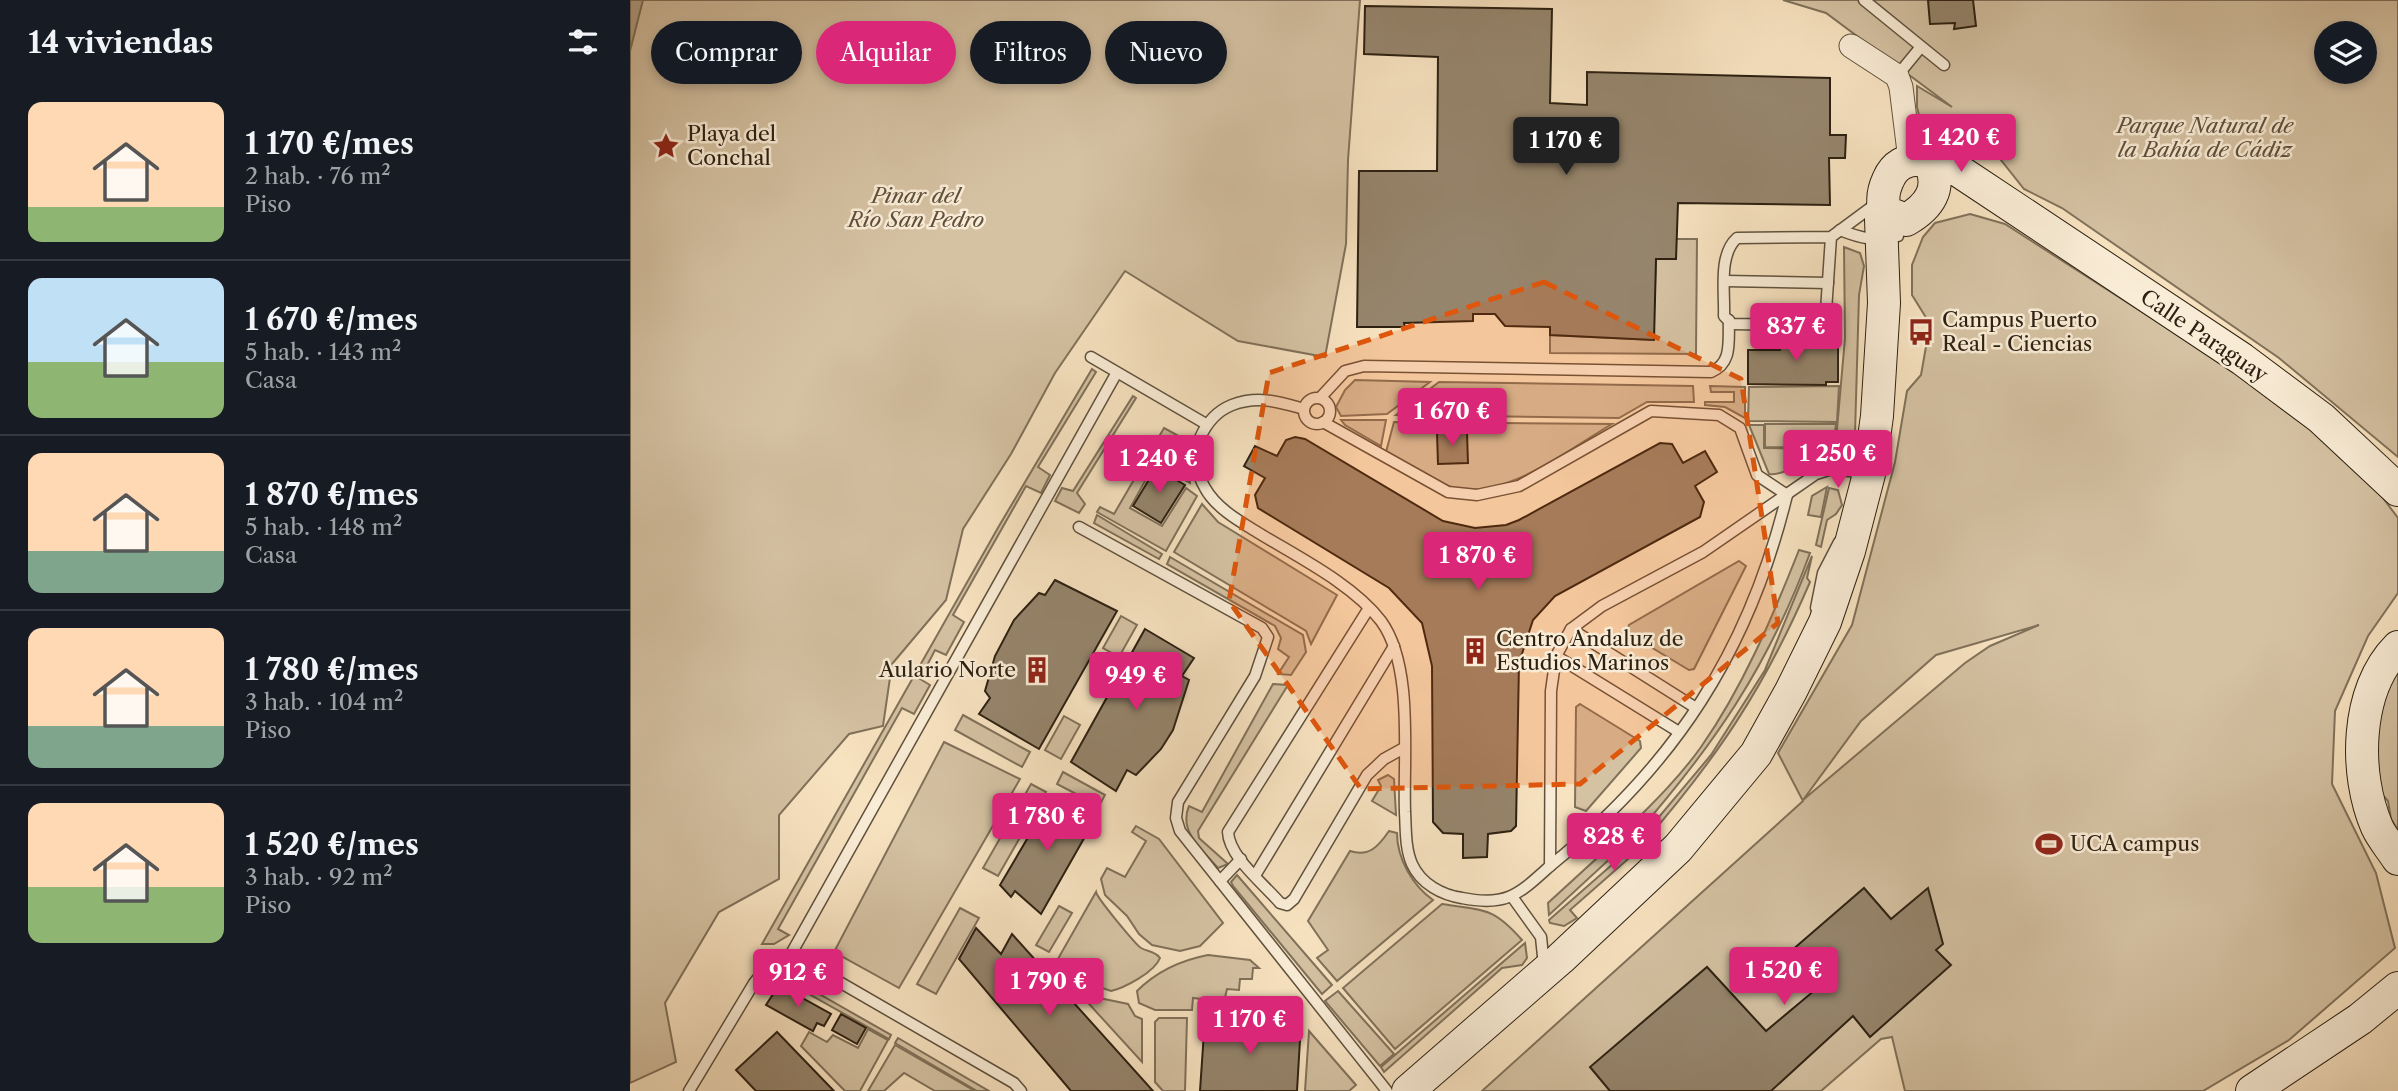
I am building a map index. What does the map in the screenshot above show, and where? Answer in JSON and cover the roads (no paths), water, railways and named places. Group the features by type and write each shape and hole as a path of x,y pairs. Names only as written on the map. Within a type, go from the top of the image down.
{"street":[{"path":"1851,46 1897,76 1919,161 1935,174 1933,198 1923,209 1890,221"},
{"path":"1408,1091 1543,974 1678,848 1756,754 1814,645 1859,518 1869,474 1878,404 1890,221 1890,174 1919,161"},
{"name":"Calle Paraguay","path":"1919,161 1942,163 1959,171 2242,359 2331,426 2398,490"},
{"path":"1933,198 1964,194 1998,198"},
{"path":"2398,648 2377,678 2369,703 2362,771 2378,829 2398,859"},
{"path":"2252,1091 2351,1026 2397,987"}],"lane":[{"path":"1864,0 1944,65"},
{"path":"1897,76 1920,48"},
{"path":"1835,233 1826,311 1822,320 1802,325 1732,324 1724,316 1727,250 1737,238 1835,233 1890,221"},
{"path":"1835,233 1860,238 1890,221"},
{"path":"1725,281 1828,283"},
{"path":"1878,404 1893,356 1892,334 1883,311"},
{"path":"1728,320 1727,359 1722,367 1711,372 1364,366 1345,371 1320,398 1311,399 1304,409 1306,417 1312,423 1324,422 1448,492 1477,495 1519,486 1651,411 1719,415 1740,428 1757,475 1787,495"},
{"path":"1091,357 1116,374 1206,424"},
{"path":"688,1091 754,983 770,964 791,954 1116,374"},
{"path":"1304,409 1258,398 1223,409 1206,424 1196,456 1205,489 1222,508 1328,576 1369,608 1382,622 1394,646 1403,676 1406,835 1412,863 1417,873 1445,895 1470,900 1513,898 1600,825 1640,785 1696,708 1744,626 1773,552 1787,495"},
{"path":"1320,398 1329,407 1329,415 1324,422"},
{"path":"1550,866 1550,691 1556,656 1571,629 1602,606 1703,552 1816,474 1832,469 1869,474"},
{"path":"1080,527 1262,628 1268,637 1255,676 1178,802 1176,818 1180,831 1387,1091"},
{"path":"1369,608 1233,822 1229,842 1280,903 1287,905 1294,898 1367,775 1384,759 1404,748"},
{"path":"1571,629 1696,708"},
{"path":"1256,874 1394,646"},
{"path":"1556,656 1679,732"},
{"path":"1220,881 1241,859"},
{"path":"1513,898 1541,937 1545,949 1543,974"},
{"path":"1541,937 1555,943 1576,944"},
{"path":"791,954 1014,1083 1021,1091"}],"place":[{"name":"Playa del Conchal","path":"666,146"},
{"name":"Campus Puerto Real - Ciencias","path":"1921,332"},
{"name":"Centro Andaluz de Estudios Marinos","path":"1475,651"},
{"name":"Aulario Norte","path":"1037,670"},
{"name":"UCA campus","path":"2049,844"}],"park label":[{"name":"Parque Natural de la Bahía de Cádiz","path":"2205,138"},
{"name":"Pinar del Río San Pedro","path":"916,208"}]}
